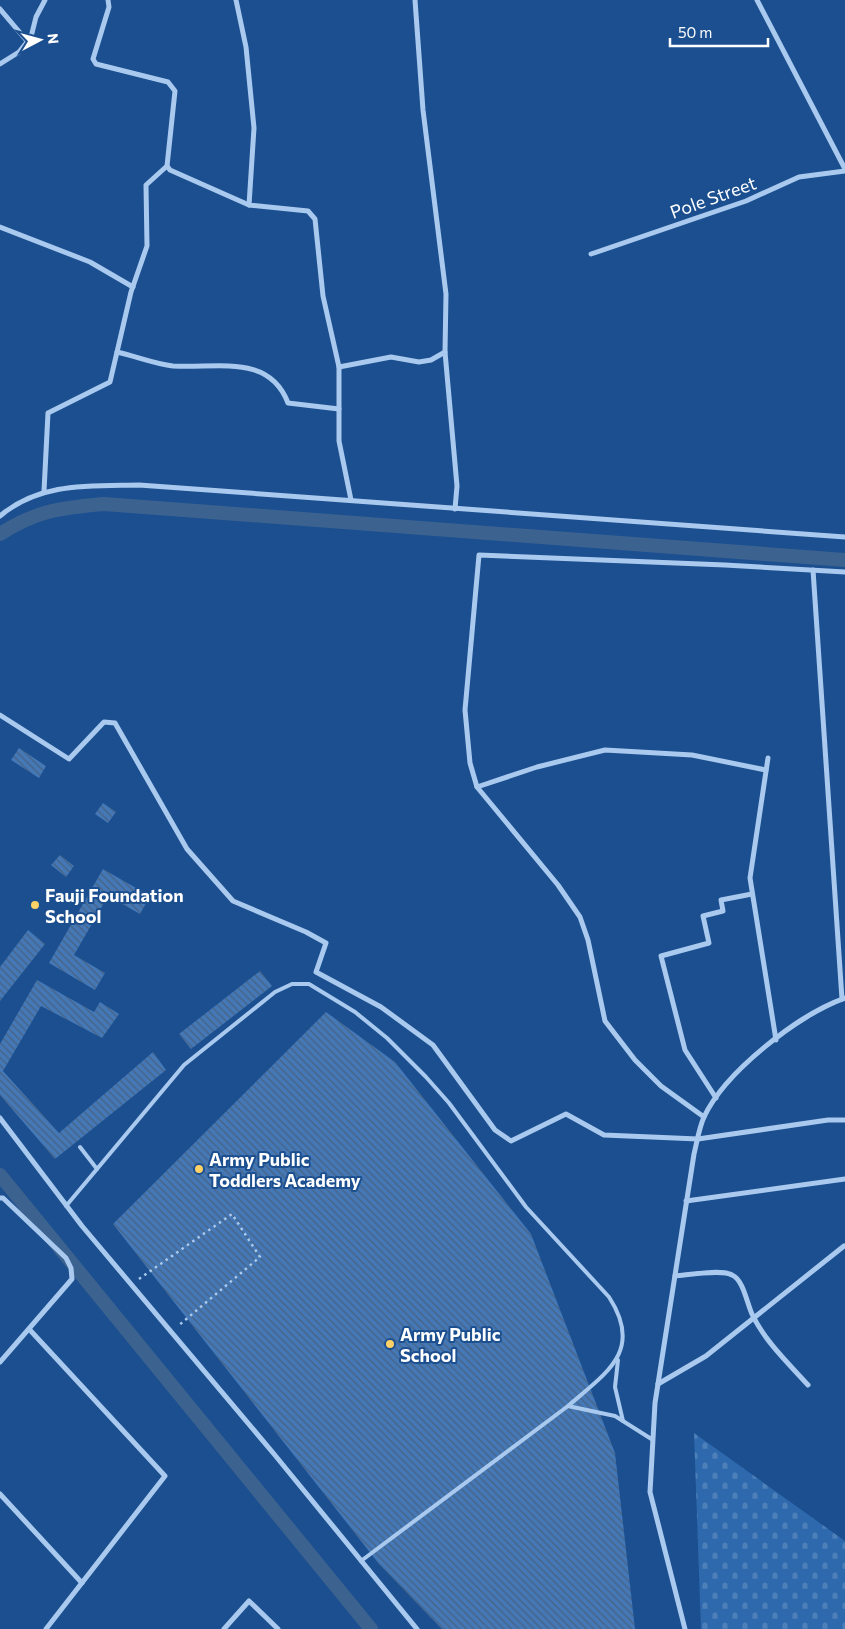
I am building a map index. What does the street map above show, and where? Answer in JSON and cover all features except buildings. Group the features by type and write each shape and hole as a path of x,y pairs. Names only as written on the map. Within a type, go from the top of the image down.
{"street":[{"path":"0,64 19,52 31,36 36,17 46,0"},
{"path":"44,491 48,413 110,382 133,287 147,246 146,185 167,166 175,90 173,86 168,82 96,64 93,59 109,7 108,0"},
{"path":"236,0 246,47 254,128 249,205"},
{"path":"415,0 423,110 446,294 444,352 457,486 454,509"},
{"path":"757,0 845,170"},
{"path":"0,8 27,41"},
{"path":"167,166 170,170 249,205 312,213 315,219 323,296 339,367 339,441 351,500"},
{"name":"Pole Street","path":"592,254 746,200 799,177 845,170"},
{"path":"0,227 14,231 33,242 90,262 133,287"},
{"path":"117,352 172,366 230,366 266,373 282,388 288,403 339,409"},
{"path":"339,367 392,356 419,362 431,360 444,352"},
{"path":"0,516 28,497 44,491 140,485 845,537"},
{"path":"704,1117 661,1086 635,1060 605,1021 588,940 580,917 558,886 477,786 470,763 465,710 479,555 845,572"},
{"path":"685,1629 650,1492 658,1384 686,1201 698,1139 704,1117 725,1083 766,1045 776,1040 823,1006 844,999 813,570"},
{"path":"0,715 69,759 104,722 115,723 187,849 233,901 326,942 316,972 381,1007 434,1045 495,1130 511,1141 566,1114 604,1135 698,1139 828,1120 845,1120"},
{"path":"477,786 537,767 605,750 692,755 766,770"},
{"path":"768,758 750,878 776,1040"},
{"path":"716,1098 685,1050 661,956 709,943 703,916 722,912 721,900 752,894"},
{"path":"0,1118 66,1206 417,1629"},
{"path":"686,1201 845,1180"},
{"path":"0,1198 3,1198 66,1258 71,1268 72,1279 0,1362"},
{"path":"658,1384 706,1356 844,1246"},
{"path":"675,1276 731,1274 737,1278 753,1317 781,1355 808,1385"},
{"path":"29,1329 165,1476 46,1629"},
{"path":"0,1494 82,1583"},
{"path":"224,1629 249,1601 278,1629"}],"lane":[{"path":"66,1206 184,1065 275,992 292,984 309,984 355,1012 386,1038 426,1077 449,1103 526,1207 609,1297 618,1312 623,1327 615,1387 623,1421"},
{"path":"80,1147 97,1169"},
{"path":"361,1561 568,1406 610,1370 618,1357"},
{"path":"568,1406 615,1416 653,1440"}],"path":[{"path":"131,1284 232,1214 260,1257 171,1331"}],"green space":[{"path":"694,1433 845,1541 845,1629 701,1629"}],"waterway":[{"path":"0,534 26,520 50,511 104,504 845,560"},
{"path":"0,1175 371,1629"}],"place":[{"name":"Fauji Foundation School","path":"35,905"},
{"name":"Army Public Toddlers Academy","path":"199,1169"},
{"name":"Army Public School","path":"390,1344"}]}
